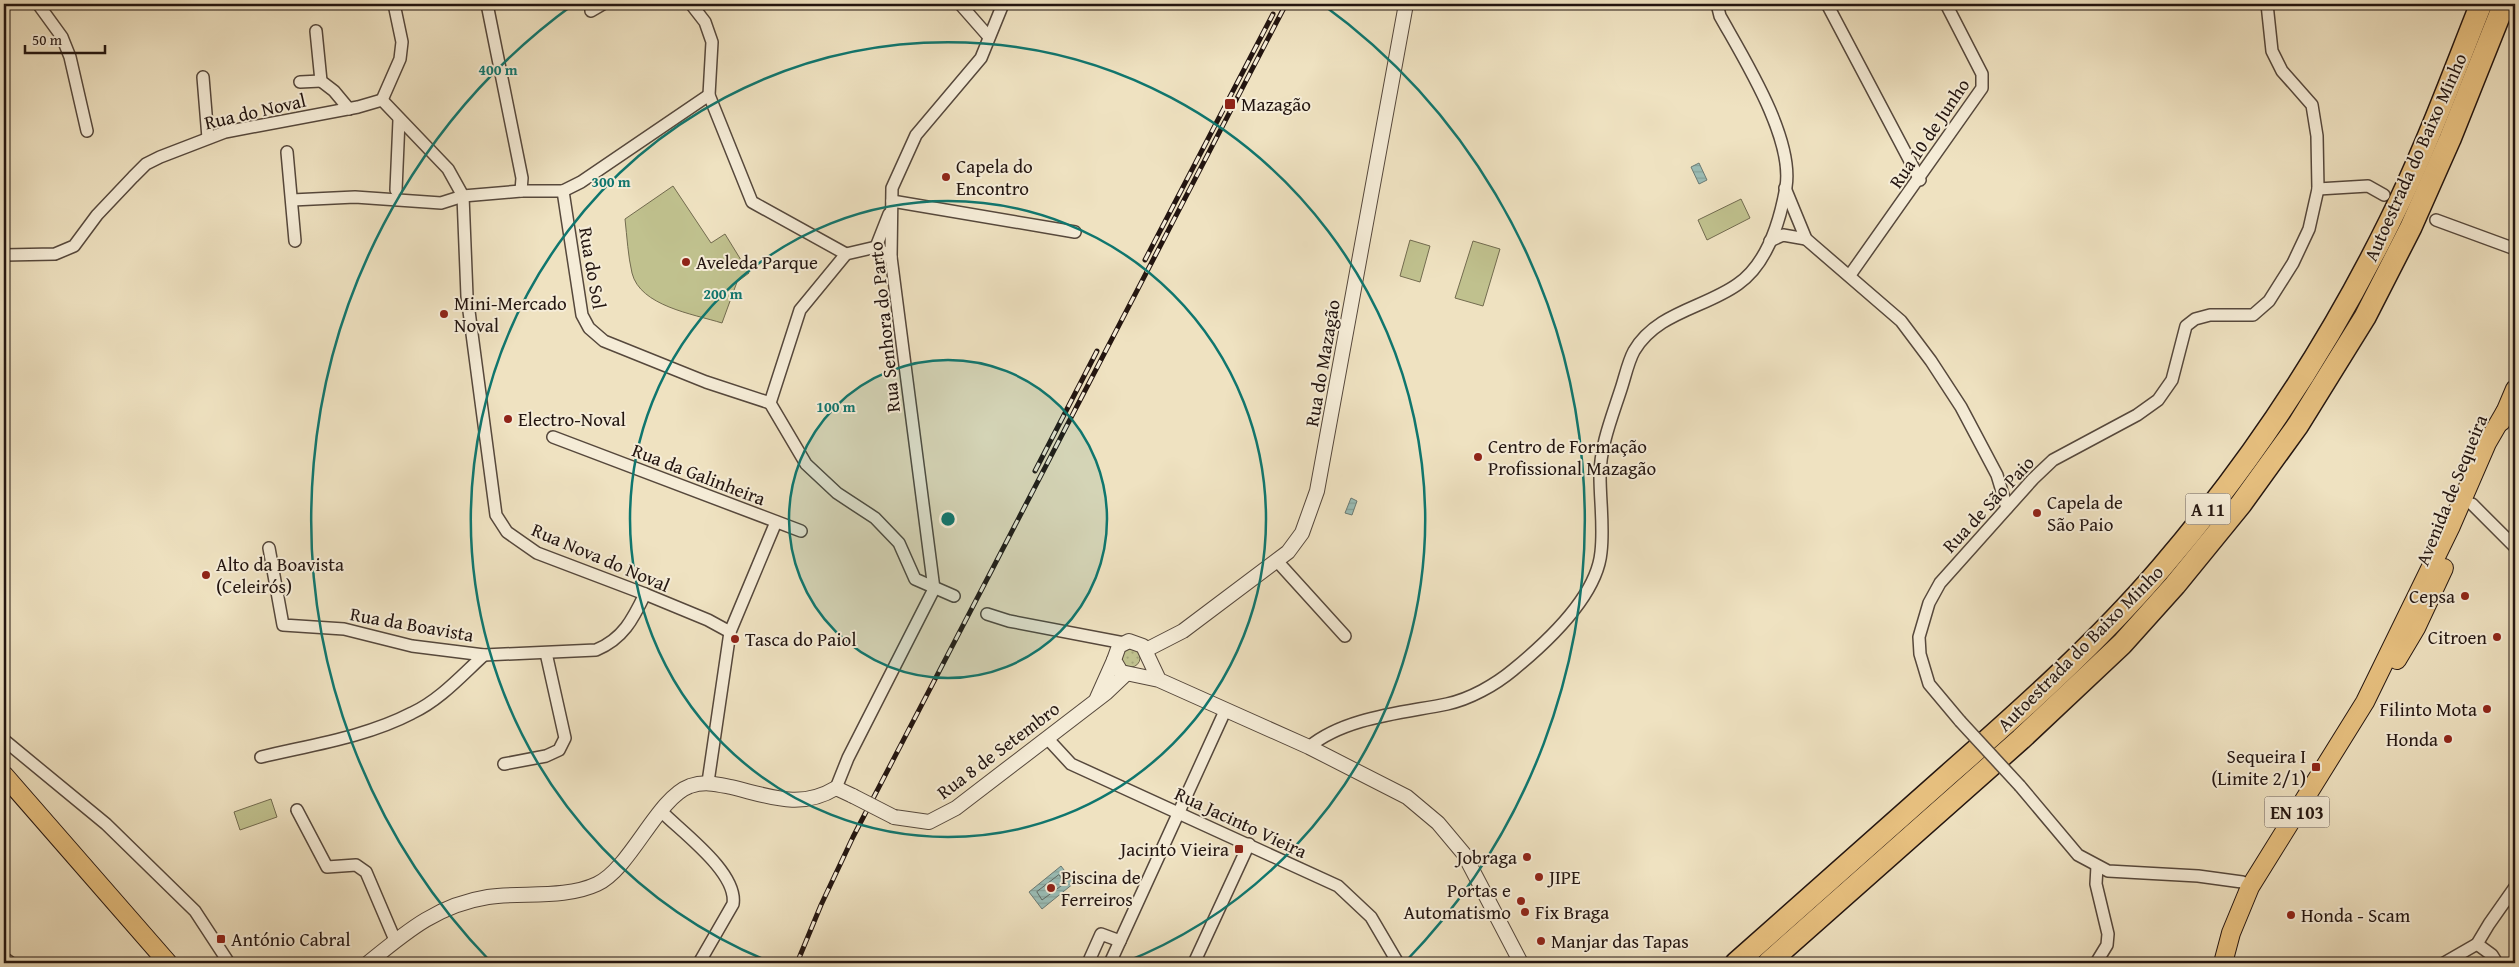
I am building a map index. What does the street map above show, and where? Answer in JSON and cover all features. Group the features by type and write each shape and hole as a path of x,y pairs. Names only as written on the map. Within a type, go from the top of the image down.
{"highway":[{"name":"Autoestrada do Baixo Minho","path":"1736,963 2005,725 2106,628 2162,567 2222,492 2281,411 2341,313 2390,221 2432,127 2481,4"},
{"name":"Autoestrada do Baixo Minho","path":"1768,963 2021,739 2122,644 2175,586 2240,504 2298,425 2365,317 2411,227 2450,139 2504,4"}],"main road":[{"name":"Avenida de Sequeira","path":"2223,963 2231,933 2250,888 2345,737 2377,693 2416,628 2472,504 2515,389"},
{"name":"Avenida de Sequeira","path":"2345,737 2399,633 2451,526 2487,443 2505,412"},
{"path":"4,775 168,963"}],"street":[{"path":"38,4 62,37 70,57 87,131"},
{"path":"394,4 402,42 400,59 382,100 399,120 448,169 463,196"},
{"path":"487,4 520,168 521,191"},
{"path":"591,11 603,4"},
{"path":"690,4 705,22 712,42 709,95 752,202 846,254"},
{"path":"960,4 989,37"},
{"name":"Rua Senhora do Parto","path":"934,589 891,257 892,188 916,135 981,58 1003,4"},
{"name":"Rua do Mazagão","path":"1147,655 1183,631 1277,561 1288,552 1302,533 1317,490 1406,4"},
{"path":"1309,747 1319,739 1370,718 1465,699 1512,670 1560,626 1587,591 1602,552 1600,473 1605,438 1633,352 1646,334 1669,318 1738,284 1755,266 1770,240 1785,188 1785,157 1777,128 1720,16 1717,4"},
{"path":"1828,4 1920,180"},
{"name":"Rua 10 de Junho","path":"1850,275 1920,180 1984,83 1982,74 1946,4"},
{"name":"Rua de São Paio","path":"2250,888 2242,882 2198,876 2108,871 2078,855 2020,786 1929,684 1920,654 1919,637 1929,603 1940,583 2053,460 2137,415 2158,400 2172,380 2186,326 2195,319 2210,315 2253,315 2269,301 2293,263 2309,229 2318,189 2317,136 2312,105 2282,71 2272,51 2266,4"},
{"path":"316,31 321,81"},
{"path":"203,76 208,138"},
{"path":"300,82 321,81 334,91 349,109"},
{"path":"292,200 355,197 442,203 463,196 521,191 563,191 581,182 709,95"},
{"name":"Rua do Noval","path":"4,255 55,254 74,246 97,215 146,164 208,138 225,132 349,109 382,100"},
{"path":"396,190 399,120"},
{"path":"287,152 295,241"},
{"path":"2318,189 2368,186 2384,195"},
{"path":"1785,188 1806,239 1901,321 1931,361 1961,407 1998,475 2007,508"},
{"name":"Rua do Sol","path":"563,191 582,315 589,328 604,341 706,382 770,403"},
{"name":"Rua Nova do Noval","path":"463,196 467,296 496,515 507,532 537,553 645,594 708,620 730,632"},
{"path":"876,247 892,204 1075,232"},
{"path":"2436,220 2515,249"},
{"path":"1770,240 1783,235 1806,239"},
{"path":"891,257 876,247 846,254 800,310 770,403 806,464 837,493 875,518 899,543 915,579 934,589 954,596"},
{"name":"Rua da Galinheira","path":"554,437 801,531"},
{"path":"2472,504 2515,547"},
{"name":"Rua da Galinheira","path":"708,782 730,632 776,522"},
{"name":"Rua da Boavista","path":"269,548 282,626 344,629 412,646 484,655 596,650 611,643 621,634 645,594"},
{"path":"1277,561 1345,636"},
{"path":"368,963 416,923 454,904 488,897 579,890 598,884 614,871 675,796 689,787 708,782 792,801 825,795 836,788 848,758 934,589"},
{"path":"987,614 1009,621 1124,642 1134,641 1147,655 1159,680"},
{"path":"1124,642 1116,651 1114,660 1118,668 1130,674 1159,680 1309,747 1407,797 1438,823 1464,854 1521,963"},
{"path":"504,764 546,756 559,750 564,738 546,653"},
{"path":"261,757 357,734 413,713 437,697 484,655"},
{"path":"1130,674 1144,669 1147,655"},
{"name":"Rua 8 de Setembro","path":"1096,699 1114,660"},
{"name":"Rua 8 de Setembro","path":"836,788 894,816 929,822 956,808 1130,674"},
{"path":"1110,963 1225,711"},
{"name":"Rua Jacinto Vieira","path":"1047,738 1071,764 1338,886 1371,917 1398,963"},
{"path":"4,740 106,824 195,911 229,963"},
{"path":"297,810 327,867 356,865 366,872 395,940"},
{"path":"662,812 721,869 734,894 733,904 699,963"},
{"path":"1194,963 1248,844"},
{"path":"2096,963 2107,945 2108,934 2096,884 2097,866"},
{"path":"2444,963 2477,944 2515,887"},
{"path":"1088,963 1101,934 1120,941"},
{"path":"2477,944 2492,955 2497,963"},
{"path":"4,958 12,963"}],"green space":[{"name":"Aveleda Parque","path":"673,186 711,243 725,234 749,273 737,282 722,323 683,312 656,301 637,284 632,273 625,219"},
{"path":"1741,199 1750,218 1707,240 1698,220"},
{"path":"1410,240 1430,246 1420,282 1400,276"},
{"path":"1473,241 1500,249 1483,306 1455,298"},
{"path":"1131,649 1137,652 1140,658 1137,664 1131,667 1125,664 1122,658 1125,652"},
{"path":"271,799 277,817 240,830 234,812"}],"water":[{"path":"1699,163 1707,180 1699,184 1691,167"},
{"path":"1351,498 1357,501 1352,515 1345,513"},
{"name":"Piscina de Ferreiros","path":"1061,866 1074,883 1042,909 1029,892"}],"railway":[{"path":"797,963 821,905 853,837 1286,4"},
{"path":"1145,260 1273,14"},
{"path":"1035,471 1097,351"}],"place":[{"name":"Mazagão","path":"1230,104"},
{"name":"Capela do Encontro","path":"946,177"},
{"name":"Aveleda Parque","path":"686,262"},
{"name":"Mini-Mercado Noval","path":"444,314"},
{"name":"Electro-Noval","path":"508,419"},
{"name":"Centro de Formação Profissional Mazagão","path":"1478,457"},
{"name":"Capela de São Paio","path":"2037,513"},
{"name":"Alto da Boavista (Celeirós)","path":"206,575"},
{"name":"Cepsa","path":"2465,596"},
{"name":"Citroen","path":"2497,637"},
{"name":"Tasca do Paiol","path":"735,639"},
{"name":"Filinto Mota","path":"2487,709"},
{"name":"Honda","path":"2448,739"},
{"name":"Sequeira I (Limite 2/1)","path":"2316,767"},
{"name":"Jacinto Vieira","path":"1239,849"},
{"name":"Jobraga","path":"1527,857"},
{"name":"JIPE","path":"1539,877"},
{"name":"Piscina de Ferreiros","path":"1051,888"},
{"name":"Portas e Automatismo","path":"1521,901"},
{"name":"Fix Braga","path":"1525,912"},
{"name":"Honda - Scam","path":"2291,915"},
{"name":"António Cabral","path":"221,939"},
{"name":"Manjar das Tapas","path":"1541,941"}]}
